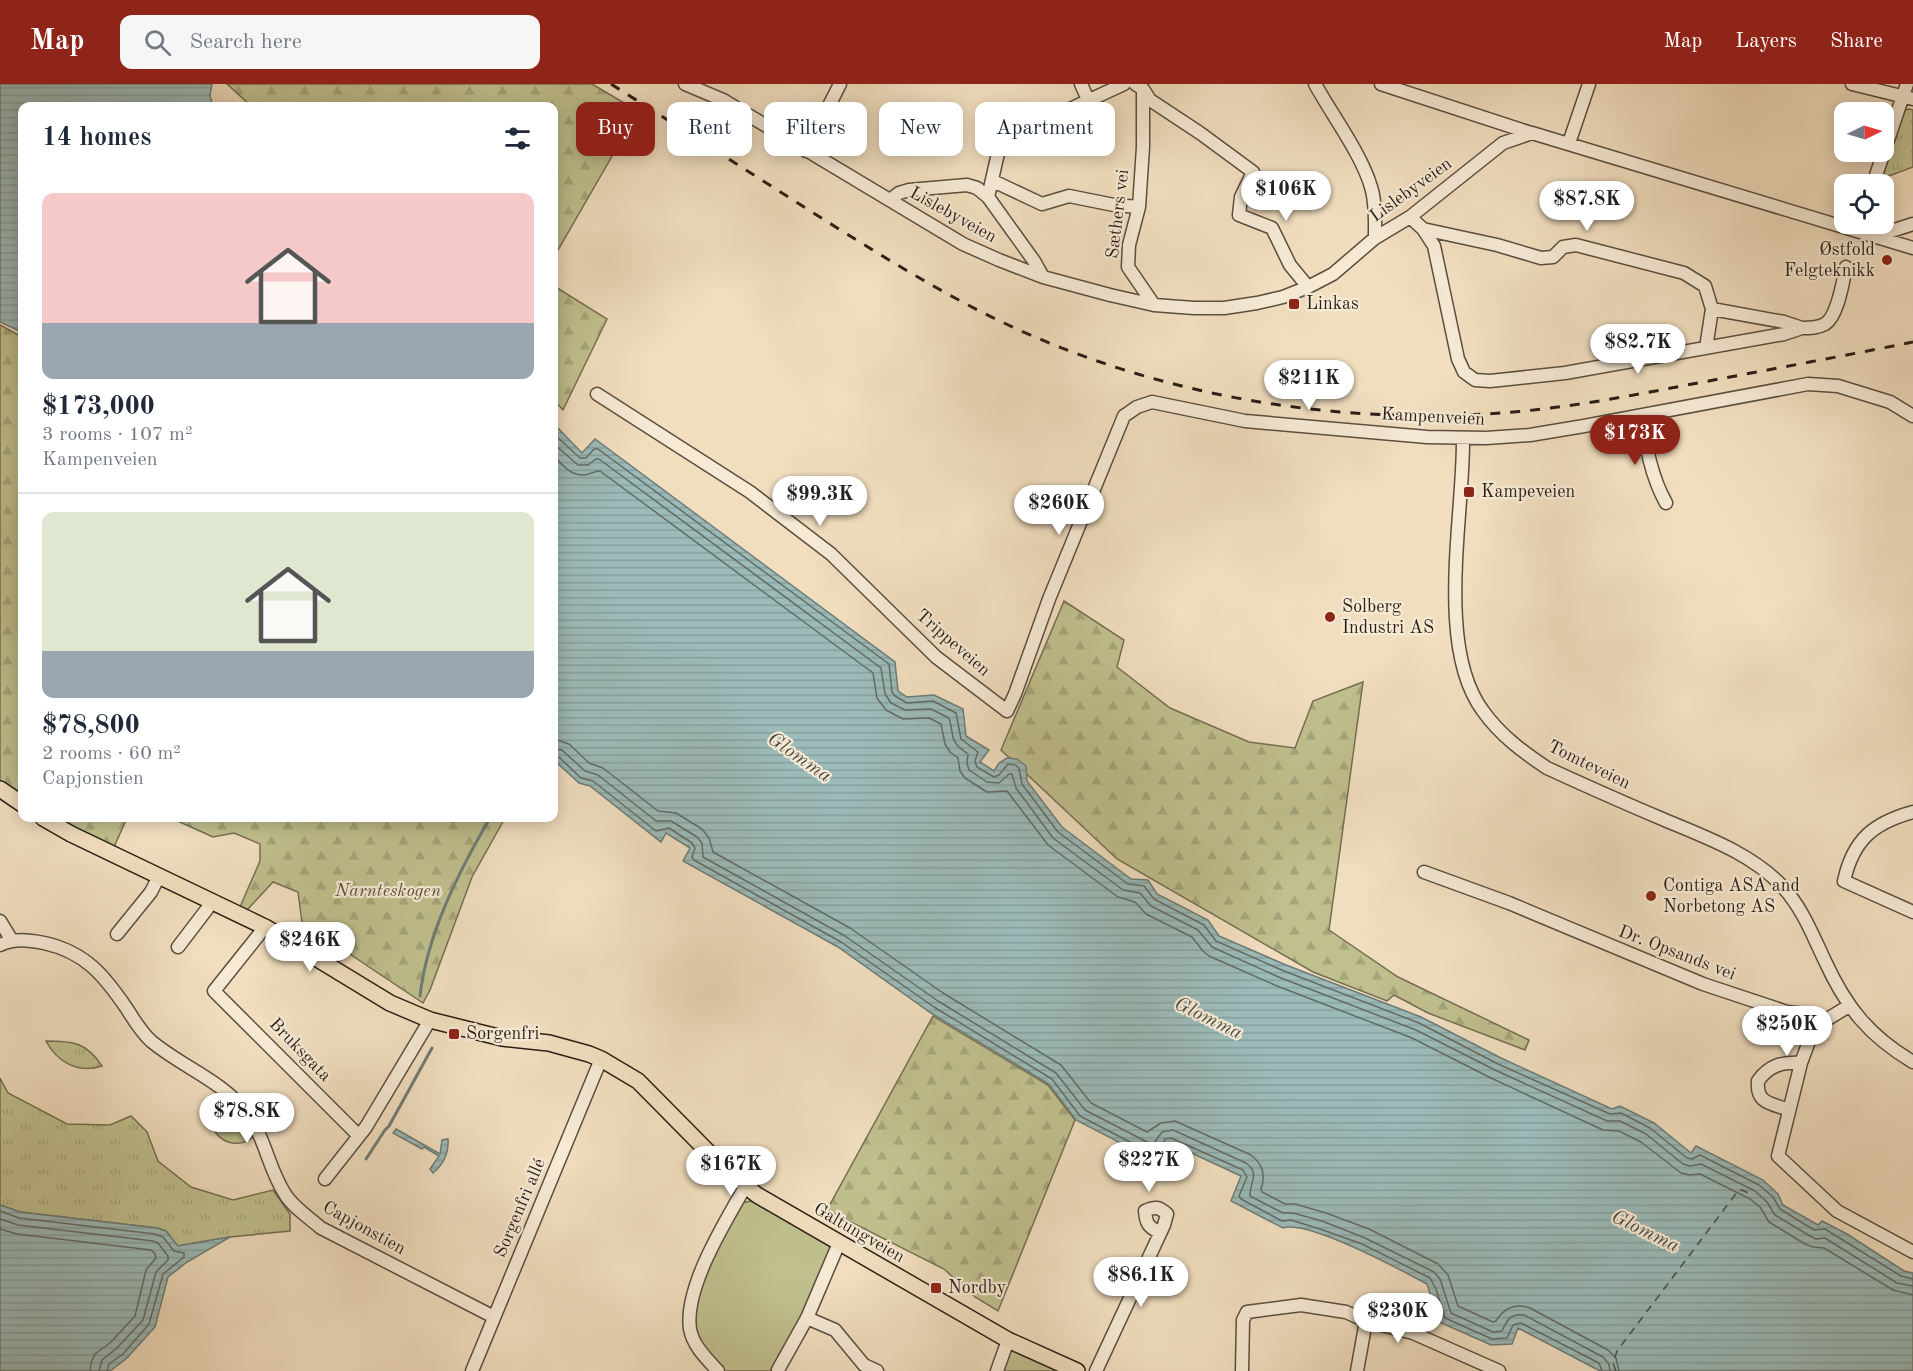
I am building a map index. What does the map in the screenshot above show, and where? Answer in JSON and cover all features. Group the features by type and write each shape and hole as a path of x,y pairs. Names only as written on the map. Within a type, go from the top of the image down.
{"main road":[{"path":"0,789 18,801"},
{"name":"Galtungveien","path":"50,822 265,927 390,1003 430,1020 502,1038 549,1043 601,1059 638,1081 745,1187 1008,1340 1077,1371"}],"street":[{"name":"Lislebyveien","path":"686,84 705,88 764,125"},
{"path":"831,102 840,84"},
{"path":"1081,84 1089,102 1124,84"},
{"path":"1315,84 1365,170 1372,188 1375,238"},
{"path":"1381,84 1532,133 1834,220"},
{"path":"1569,142 1589,84"},
{"path":"1851,84 1908,98"},
{"path":"1878,174 1908,98 1907,84"},
{"path":"1140,86 1150,100 1253,172 1241,197 1239,215 1272,228 1290,265 1308,287"},
{"name":"Sæthers vei","path":"1140,86 1143,147 1139,207 1130,245 1128,267 1154,305"},
{"name":"Lislebyveien","path":"815,156 963,244 1042,277 1154,305 1224,308 1284,297 1333,274 1375,238 1410,217 1503,143 1532,133"},
{"path":"988,197 998,156"},
{"path":"993,181 1042,204 1069,196 1114,205 1139,207"},
{"path":"890,200 899,193 909,190 966,184 977,188 988,197 1034,261 1042,277"},
{"path":"1410,217 1423,229 1434,246 1458,359 1464,372 1475,380 1490,381 1565,373 1817,327 1828,323 1837,306 1846,267"},
{"path":"1876,236 1913,224"},
{"path":"1423,229 1497,245 1541,258 1553,257 1563,247 1576,245 1684,273 1705,286 1712,309 1706,348"},
{"path":"1872,234 1913,248"},
{"path":"1712,309 1784,322 1802,328"},
{"name":"Kampenveien","path":"1152,402 1245,421 1427,437 1463,438 1530,435 1808,384 1838,386 1890,402 1913,416"},
{"name":"Trippeveien","path":"597,394 750,492 831,554 936,657 1007,711 1049,599 1124,416 1137,406 1152,402"},
{"path":"1642,416 1656,486 1666,503"},
{"name":"Tomteveien","path":"1463,438 1463,465 1458,510 1457,633 1460,657 1481,710 1522,752 1547,768 1722,845 1758,866 1781,885 1796,902 1812,930 1828,967 1862,1023 1879,1040 1913,1062"},
{"path":"1913,812 1882,823 1865,835 1856,848 1844,881 1913,912"},
{"name":"Dr. Opsands vei","path":"1424,872 1519,907 1703,984 1787,1012 1805,1014 1821,1023"},
{"path":"117,934 150,892 159,876"},
{"path":"177,947 212,900"},
{"name":"Capjonstien","path":"0,921 6,942 52,945 84,959 96,969 148,1039 180,1064 225,1091 246,1112 254,1124 286,1196 321,1228 494,1317"},
{"name":"Bruksgata","path":"265,927 214,991 359,1136"},
{"path":"1849,1005 1821,1023 1812,1033 1801,1063 1778,1156 1837,1211 1913,1252"},
{"path":"325,1179 366,1127 430,1020"},
{"name":"Sorgenfri allé","path":"472,1371 601,1059"},
{"path":"1789,1110 1765,1102 1759,1095 1758,1081 1764,1072 1776,1065 1789,1062 1801,1063"},
{"path":"718,1371 700,1352 693,1339 690,1329 691,1298 717,1237 745,1187"},
{"path":"1096,1371 1159,1232"},
{"path":"778,1370 807,1318 839,1243"},
{"path":"1242,1371 1243,1320 1247,1312 1301,1305 1346,1312 1366,1321 1413,1333 1499,1371"},
{"path":"807,1318 835,1330 864,1365 876,1371"},
{"path":"1357,1371 1366,1321"},
{"path":"997,1371 1008,1340"}],"green space":[{"path":"227,84 592,84 623,102 576,102 576,156 612,156 558,250 558,102 247,102"},
{"path":"1913,110 1913,167 1894,174 1880,174 1884,162 1894,162 1894,132 1901,111"},
{"path":"558,288 607,319 563,410 558,404"},
{"path":"0,325 18,335 18,795 0,783"},
{"path":"1064,601 1124,640 1117,667 1170,708 1249,742 1295,748 1313,701 1363,682 1329,930 1398,977 1529,1040 1525,1050 1428,1013 1394,995 1387,1001 1313,972 1117,859 1001,750"},
{"path":"62,822 125,822 114,847"},
{"name":"Narnteskogen","path":"180,822 503,822 472,877 430,990 423,1003 302,922 298,892 273,882 247,910 240,907 260,861 260,844 234,833 213,837"},
{"path":"933,1016 1048,1085 1075,1120 998,1311 975,1297 944,1269 827,1210"},
{"path":"46,1041 78,1044 90,1052 102,1066 85,1068 69,1064 56,1055"},
{"path":"0,1078 8,1093 67,1124 110,1125 131,1116 147,1132 158,1161 191,1187 233,1200 273,1190 290,1214 290,1231 230,1237 177,1246 166,1231 157,1228 20,1212 0,1205"},
{"path":"220,1098 231,1103 241,1114 249,1127 252,1138 242,1143 232,1143 216,1134 211,1117 213,1107"},
{"path":"755,1200 829,1244 831,1251 796,1328 770,1371 723,1371 699,1342 695,1326 696,1309 707,1271 724,1234 742,1203"},
{"path":"1009,1346 1064,1371 1002,1371"}],"water":[{"path":"0,84 212,84 210,96 212,102 18,102 18,330 0,322"},
{"name":"Glomma","path":"558,428 582,453 595,439 895,662 898,691 907,697 934,695 963,709 966,736 989,750 980,762 994,771 999,763 1007,758 1017,759 1026,766 1027,781 1062,827 1131,879 1148,880 1157,894 1208,920 1219,936 1286,965 1421,1017 1501,1058 1612,1109 1620,1106 1654,1123 1691,1153 1696,1146 1763,1180 1778,1194 1783,1205 1818,1225 1822,1221 1847,1234 1904,1271 1913,1273 1913,1371 1600,1371 1518,1328 1512,1344 1491,1345 1439,1322 1427,1284 1355,1248 1312,1231 1283,1228 1231,1201 1241,1176 1170,1143 1161,1164 1076,1120 1049,1084 931,1013 838,947 683,861 690,848 666,833 661,842 590,786 579,783 558,764"},
{"path":"396,1129 440,1154 442,1140 448,1139 447,1154 437,1170 433,1173 430,1169 439,1156 393,1133"},
{"path":"0,1205 20,1212 157,1228 166,1231 178,1246 230,1237 187,1262 168,1277 155,1327 127,1358 110,1371 0,1371"}],"waterway":[{"path":"420,996 437,926 456,881 488,822"},
{"path":"366,1159 389,1126 432,1048"}],"ferry route":[{"path":"1616,1371 1613,1363 1617,1351 1738,1191 1748,1193"}],"railway":[{"path":"611,84 867,247 935,287 1004,323 1061,348 1120,368 1179,385 1240,398 1301,408 1363,414 1425,416 1512,412 1612,399 1913,342"}],"place":[{"name":"Østfold Felgteknikk","path":"1887,260"},
{"name":"Linkas","path":"1294,304"},
{"name":"Kampeveien","path":"1469,492"},
{"name":"Solberg Industri AS","path":"1330,617"},
{"name":"Contiga ASA and Norbetong AS","path":"1651,896"},
{"name":"Sorgenfri","path":"454,1034"},
{"name":"Nordby","path":"936,1288"}]}
